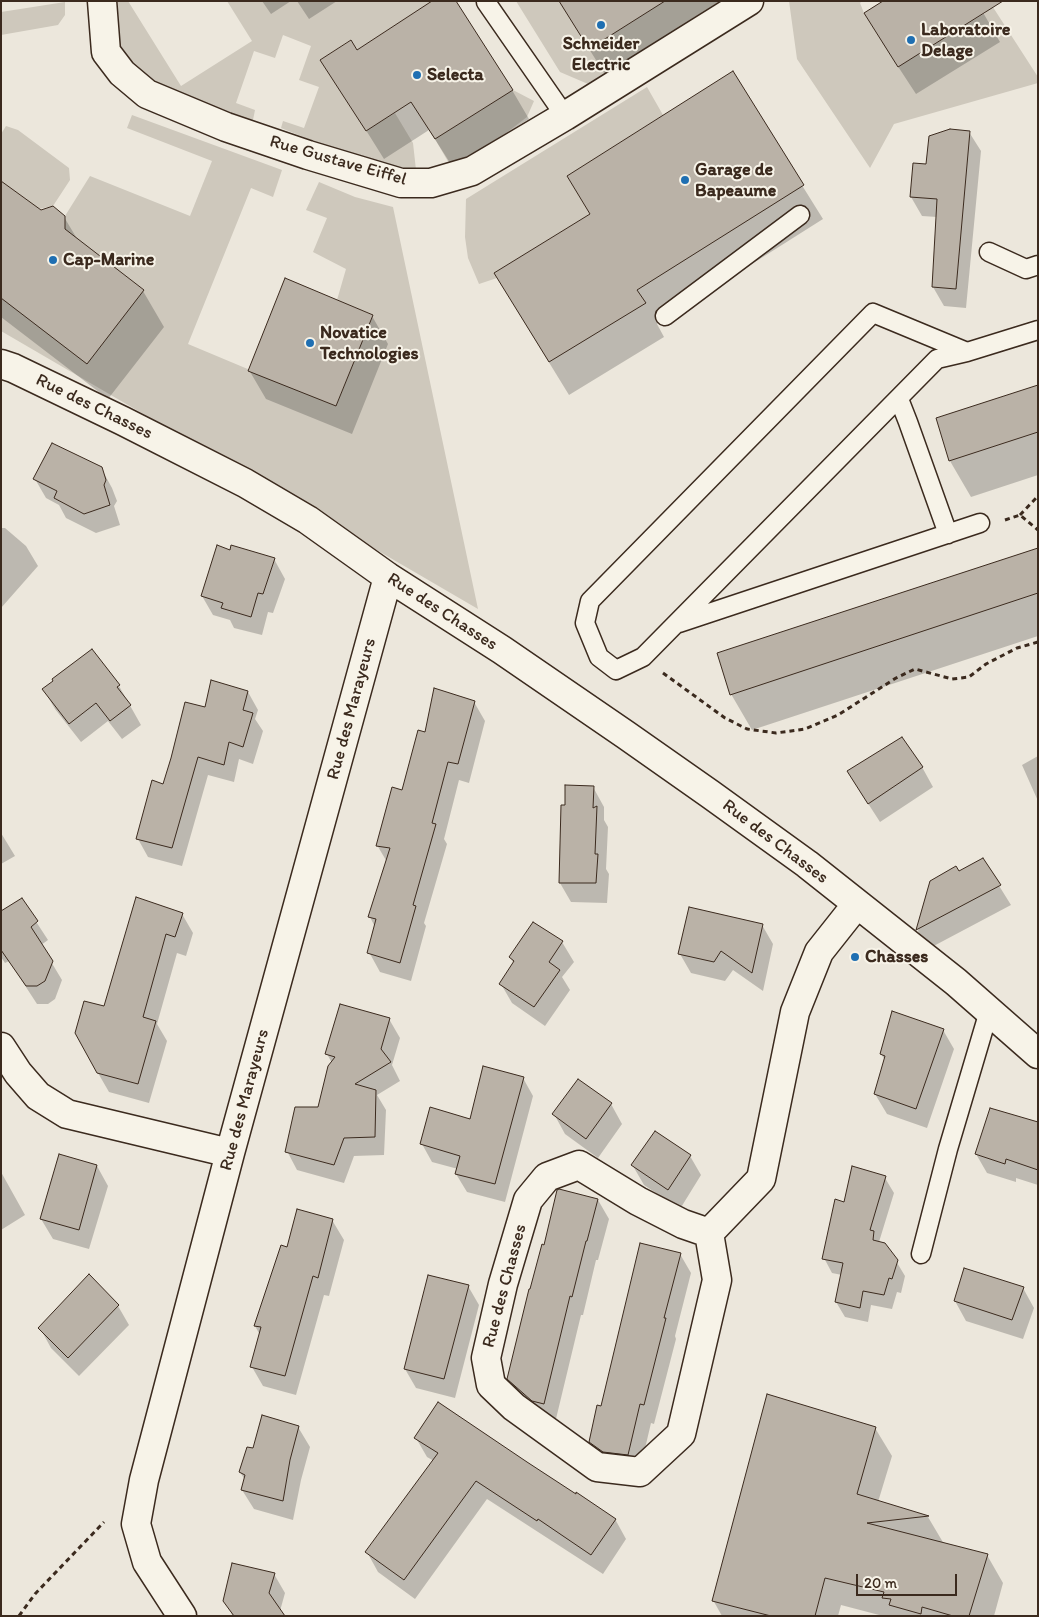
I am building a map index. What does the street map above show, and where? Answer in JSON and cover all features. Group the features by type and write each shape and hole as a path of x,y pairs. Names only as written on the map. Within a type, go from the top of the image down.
{"street":[{"name":"Rue Gustave Eiffel","path":"102,1 106,52 122,73 146,94 226,127 308,155 401,183 431,182 472,171 565,116 749,1"},
{"name":"Rue des Chasses","path":"1,364 123,421 245,483 308,520 388,577 502,650 702,788 807,864 956,982 1038,1054"},
{"name":"Rue des Marayeurs","path":"182,1616 147,1562 136,1524 144,1480 230,1153 388,577"},
{"path":"709,1233 761,1179 795,1012 819,952 857,904"},
{"path":"1,1047 18,1073 38,1096 67,1114 230,1153"},
{"name":"Rue des Chasses","path":"579,1165 645,1205 683,1224 709,1233 717,1280 682,1434 640,1472 597,1466 514,1407 491,1385 486,1358 503,1284 528,1200 546,1177 579,1165"}],"lane":[{"path":"486,2 565,116"},
{"path":"665,316 800,215"},
{"path":"989,252 1026,269 1038,265"},
{"path":"967,352 873,313 590,601 585,623 599,657 616,670 643,657 937,359 967,352 1038,330"},
{"path":"898,399 948,534"},
{"path":"676,624 980,523"},
{"path":"921,1254 948,1149 989,1011"}],"path":[{"path":"980,523 992,525 1020,515 1038,496"},
{"path":"1020,515 1038,530"},
{"path":"643,657 724,718 747,729 776,733 805,729 838,715 896,678 915,669 952,679 968,677 986,664 1017,648 1038,642"},
{"path":"19,1616 35,1594 106,1520"}],"shaded area":[{"path":"111,1 128,1 181,86 252,41 227,1 432,1 357,50 350,40 320,60 366,131 395,113 413,143 416,170 385,167 346,154 281,128 283,121 304,128 319,87 299,80 311,46 283,35 275,58 254,51 236,103 255,110 253,120 169,93 132,70 111,33"},
{"path":"516,1 559,1 589,49 665,1 720,1 588,84 560,72"},
{"path":"789,1 862,1 860,3 864,13 898,67 985,13 989,1 1038,77 1038,83 894,124 870,168 797,59"},
{"path":"65,2 65,15 58,25 1,35 1,12"},
{"path":"647,87 663,115 567,176 590,214 494,273 497,278 479,284 468,258 465,237 466,199"},
{"path":"513,90 534,101 527,117 497,140 450,165 435,139"},
{"path":"132,115 282,170 273,197 251,188 188,344 336,406 373,315 337,300 346,269 313,252 327,218 306,210 319,182 355,197 393,207 478,609 1,331 1,298 144,290 65,230 65,216 90,176 190,216 212,161 127,128"},
{"path":"6,126 18,130 69,168 70,180 53,206 39,209 1,181 1,134"}],"building":[{"name":"Selecta","path":"432,1 456,1 513,90 435,139 411,102 366,131 320,60 351,40 357,50"},
{"name":"Schneider Electric","path":"559,1 665,1 589,49"},
{"name":"Laboratoire Delage","path":"883,1 1003,1 898,67 864,13"},
{"name":"Garage de Bapeaume","path":"733,71 804,185 637,290 646,303 549,362 494,273 590,214 567,176"},
{"path":"950,129 970,131 956,289 932,287 937,199 910,197 913,163 926,164 929,136"},
{"name":"Cap-Marine","path":"1,181 41,210 53,206 65,216 65,229 144,290 87,364 1,298"},
{"name":"Novatice Technologies","path":"285,278 373,315 336,406 248,371"},
{"path":"1038,385 1038,432 949,461 936,418"},
{"path":"52,443 102,467 106,480 104,485 110,505 84,514 54,498 57,491 33,479"},
{"path":"217,545 230,550 231,545 275,558 263,594 258,593 251,617 221,608 223,603 201,596"},
{"path":"1038,548 1038,593 730,695 717,653"},
{"path":"92,649 120,685 117,687 131,705 110,721 96,703 69,724 42,689 53,681 52,679"},
{"path":"211,680 248,691 243,710 253,713 243,747 229,742 224,765 198,757 172,848 136,839 152,780 163,784 185,702 205,707"},
{"path":"434,688 475,701 458,764 448,762 432,823 436,824 413,905 416,906 400,963 367,953 376,919 368,917 390,848 376,846 392,787 402,790 418,730 425,732"},
{"path":"902,737 923,767 868,804 847,771"},
{"path":"565,785 594,786 593,808 597,806 595,854 598,854 596,883 559,883 561,805 565,805"},
{"path":"983,858 1001,885 916,930 930,881 956,866 959,871"},
{"path":"136,897 183,913 175,937 166,934 143,1017 156,1021 138,1084 97,1073 75,1033 84,1001 104,1006"},
{"path":"22,898 38,921 31,927 53,961 45,981 37,986 26,986 1,950 1,911"},
{"path":"689,907 763,924 752,973 721,951 714,962 678,954"},
{"path":"533,922 563,941 549,962 560,970 534,1007 499,984 514,961 509,957"},
{"path":"340,1004 390,1018 381,1049 391,1062 355,1084 376,1090 375,1137 344,1138 334,1165 285,1152 295,1107 318,1107 328,1066 335,1057 325,1054"},
{"path":"892,1011 944,1029 916,1109 874,1094 885,1056 880,1054"},
{"path":"483,1066 524,1077 495,1184 455,1174 460,1156 420,1144 430,1107 470,1119"},
{"path":"578,1079 612,1103 586,1139 552,1114"},
{"path":"990,1108 1038,1122 1038,1170 1006,1159 1005,1164 975,1154"},
{"path":"655,1131 691,1155 668,1190 631,1165"},
{"path":"59,1154 97,1165 79,1230 40,1219"},
{"path":"852,1166 886,1176 870,1230 874,1231 873,1240 885,1243 898,1260 892,1279 889,1278 884,1295 863,1291 860,1308 835,1302 843,1263 822,1259 835,1199 844,1202"},
{"path":"557,1190 598,1199 572,1297 570,1296 544,1404 532,1401 507,1379 529,1289 542,1244 544,1245"},
{"path":"297,1209 333,1219 318,1278 313,1276 285,1376 250,1367 261,1327 254,1326 281,1245 287,1247"},
{"path":"640,1243 681,1253 644,1405 640,1404 628,1455 603,1452 589,1442 597,1405 601,1406"},
{"path":"964,1268 1024,1287 1012,1320 954,1301"},
{"path":"89,1274 119,1305 68,1358 38,1328"},
{"path":"428,1275 469,1285 444,1379 404,1369"},
{"path":"767,1394 876,1427 857,1494 929,1516 867,1523 988,1554 969,1616 953,1616 922,1607 921,1614 889,1605 891,1599 882,1598 884,1592 825,1578 815,1616 771,1616 712,1601"},
{"path":"438,1402 616,1519 591,1555 538,1519 537,1521 476,1481 404,1580 365,1552 438,1453 414,1438"},
{"path":"262,1415 299,1426 290,1460 283,1501 241,1490 245,1475 239,1472 247,1447 253,1448"},
{"path":"232,1563 275,1573 269,1593 285,1616 234,1616 223,1601"}],"place":[{"name":"Schneider Electric","path":"601,25"},
{"name":"Laboratoire Delage","path":"911,40"},
{"name":"Selecta","path":"417,75"},
{"name":"Garage de Bapeaume","path":"685,180"},
{"name":"Cap-Marine","path":"53,260"},
{"name":"Novatice Technologies","path":"310,343"},
{"name":"Chasses","path":"855,957"}]}
